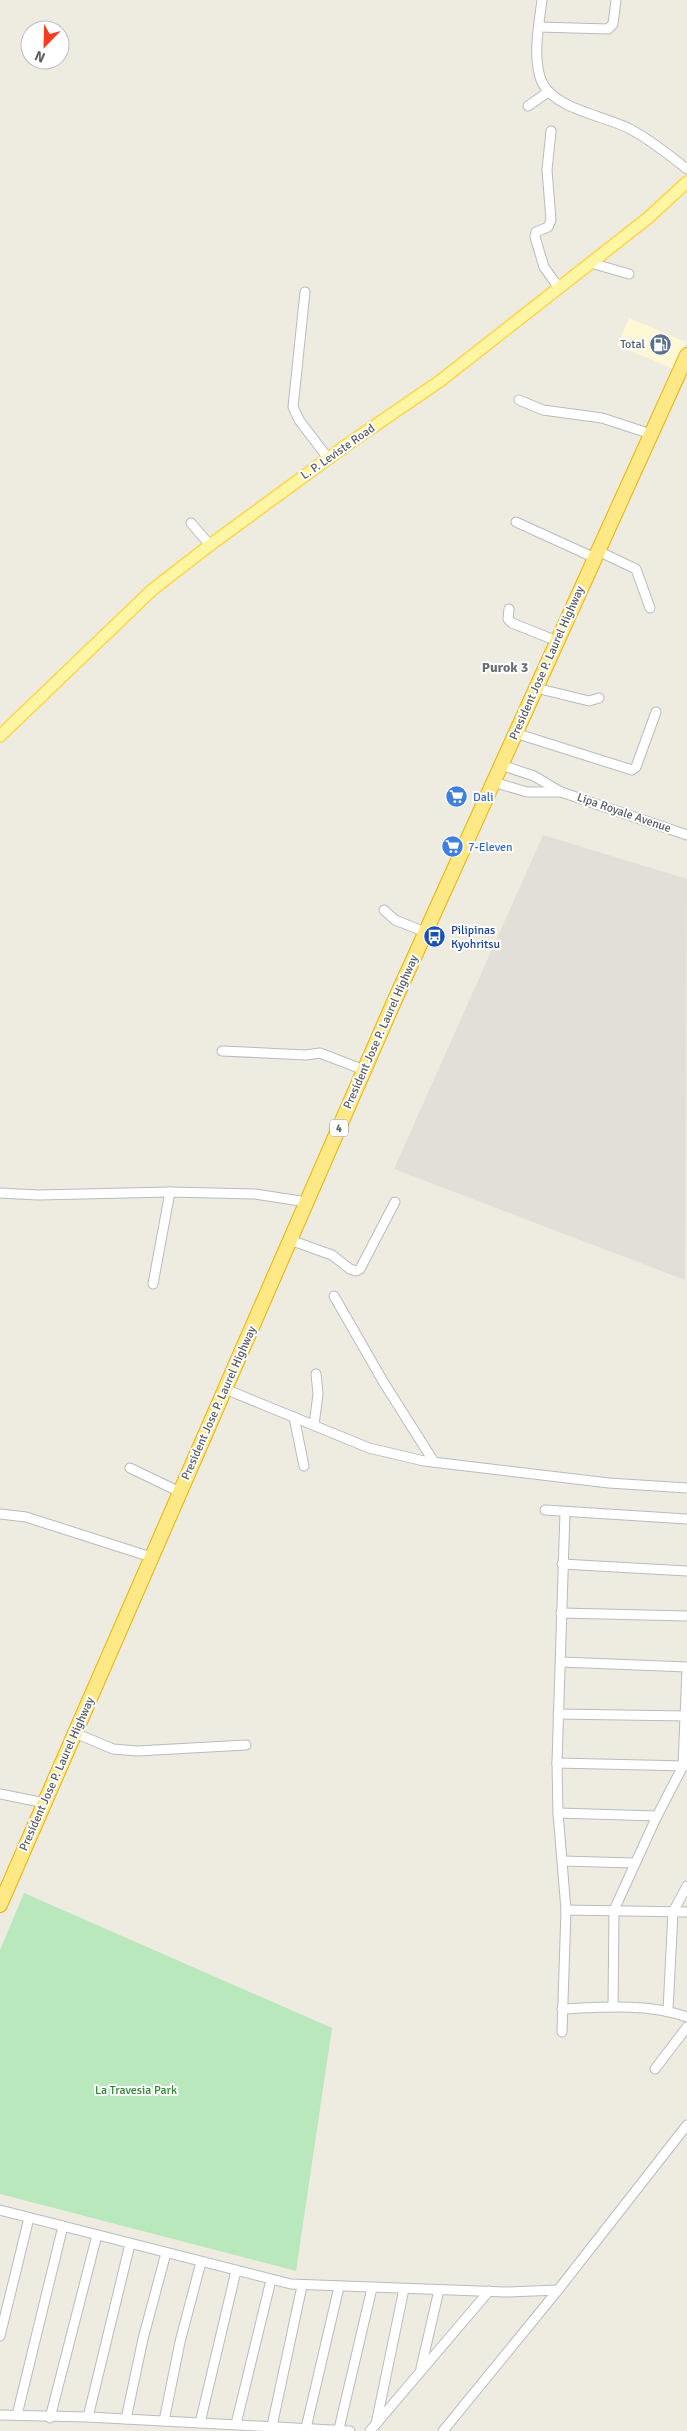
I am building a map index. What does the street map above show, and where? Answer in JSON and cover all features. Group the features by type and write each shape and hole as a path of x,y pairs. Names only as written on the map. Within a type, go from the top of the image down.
{"highway":[{"name":"President Jose P. Laurel Highway","path":"0,1905 425,932 687,355"}],"main road":[{"name":"L. P. Leviste Road","path":"0,736 152,590 210,544 328,458 440,381 648,218 687,182"}],"street":[{"path":"542,0 538,69 540,78 548,92 562,102 630,128 652,141 687,169"},
{"path":"539,28 608,29 614,24 616,0"},
{"path":"528,106 548,92"},
{"path":"551,131 547,170 551,220 548,227 536,232 535,237 544,267 559,288"},
{"path":"590,263 629,274"},
{"path":"305,292 293,394 294,407 299,420 328,458"},
{"path":"519,400 552,412 602,418 651,434"},
{"path":"516,522 596,555 636,569 650,608"},
{"path":"191,523 210,544"},
{"path":"508,609 508,619 512,623 557,641"},
{"path":"536,688 589,701 599,698"},
{"path":"516,733 632,770 636,767 656,712"},
{"name":"Lipa Royale Avenue","path":"501,765 534,776 561,792 687,835"},
{"name":"Lipa Royale Avenue","path":"494,782 528,792 561,792"},
{"path":"384,910 395,920 425,932"},
{"path":"222,1050 306,1055 317,1052 364,1070"},
{"path":"153,1284 170,1192"},
{"path":"0,1193 38,1195 170,1192 255,1194 307,1202"},
{"path":"290,1240 332,1255 350,1269 356,1271 360,1269 395,1202"},
{"path":"334,1296 384,1383 434,1462"},
{"path":"314,1425 318,1394 316,1374"},
{"path":"225,1389 369,1448 434,1462 608,1483 687,1488"},
{"path":"294,1417 304,1466"},
{"path":"130,1468 180,1492"},
{"path":"545,1510 687,1518"},
{"path":"562,2032 566,1910 558,1813 557,1763 565,1512"},
{"path":"0,1514 26,1517 151,1557"},
{"path":"562,1564 687,1571"},
{"path":"561,1613 687,1616"},
{"path":"561,1662 687,1668 685,1766 657,1816 614,1910 613,2007"},
{"path":"558,1714 686,1716"},
{"path":"75,1732 113,1749 137,1751 246,1745"},
{"path":"557,1763 685,1766"},
{"path":"0,1794 45,1803"},
{"path":"558,1813 657,1816"},
{"path":"562,1861 635,1863"},
{"path":"668,2010 674,1912 687,1886"},
{"path":"566,1910 687,1912"},
{"path":"562,2009 613,2007 668,2010 687,2017"},
{"path":"655,2069 687,2026"},
{"path":"443,2431 558,2290 687,2124"},
{"path":"0,2210 270,2280 302,2286 489,2291 558,2290"},
{"path":"0,2336 29,2218"},
{"path":"17,2416 63,2226"},
{"path":"50,2418 97,2235"},
{"path":"88,2417 130,2244"},
{"path":"126,2419 143,2339 166,2253"},
{"path":"164,2421 201,2262"},
{"path":"200,2423 236,2271"},
{"path":"236,2424 270,2280"},
{"path":"272,2426 302,2286"},
{"path":"306,2428 339,2287"},
{"path":"339,2429 372,2288"},
{"path":"373,2427 404,2289"},
{"path":"420,2371 439,2290"},
{"path":"373,2427 489,2291"},
{"path":"0,2415 50,2418 88,2417 272,2426 287,2430 306,2428 350,2431"}],"shaded area":[{"path":"629,318 686,342 674,369 617,345"},
{"name":"Pilipinas Kyohritsu","path":"543,835 687,879 685,1280 394,1169"}],"green space":[{"name":"La Travesia Park","path":"24,1893 332,2028 296,2271 0,2194 0,1950"}],"place":[{"name":"Total","path":"661,344"},
{"name":"Dali","path":"457,797"},
{"name":"7-Eleven","path":"452,847"},
{"name":"Pilipinas Kyohritsu","path":"435,937"}],"district":[{"name":"Purok 3","path":"505,667"}]}
